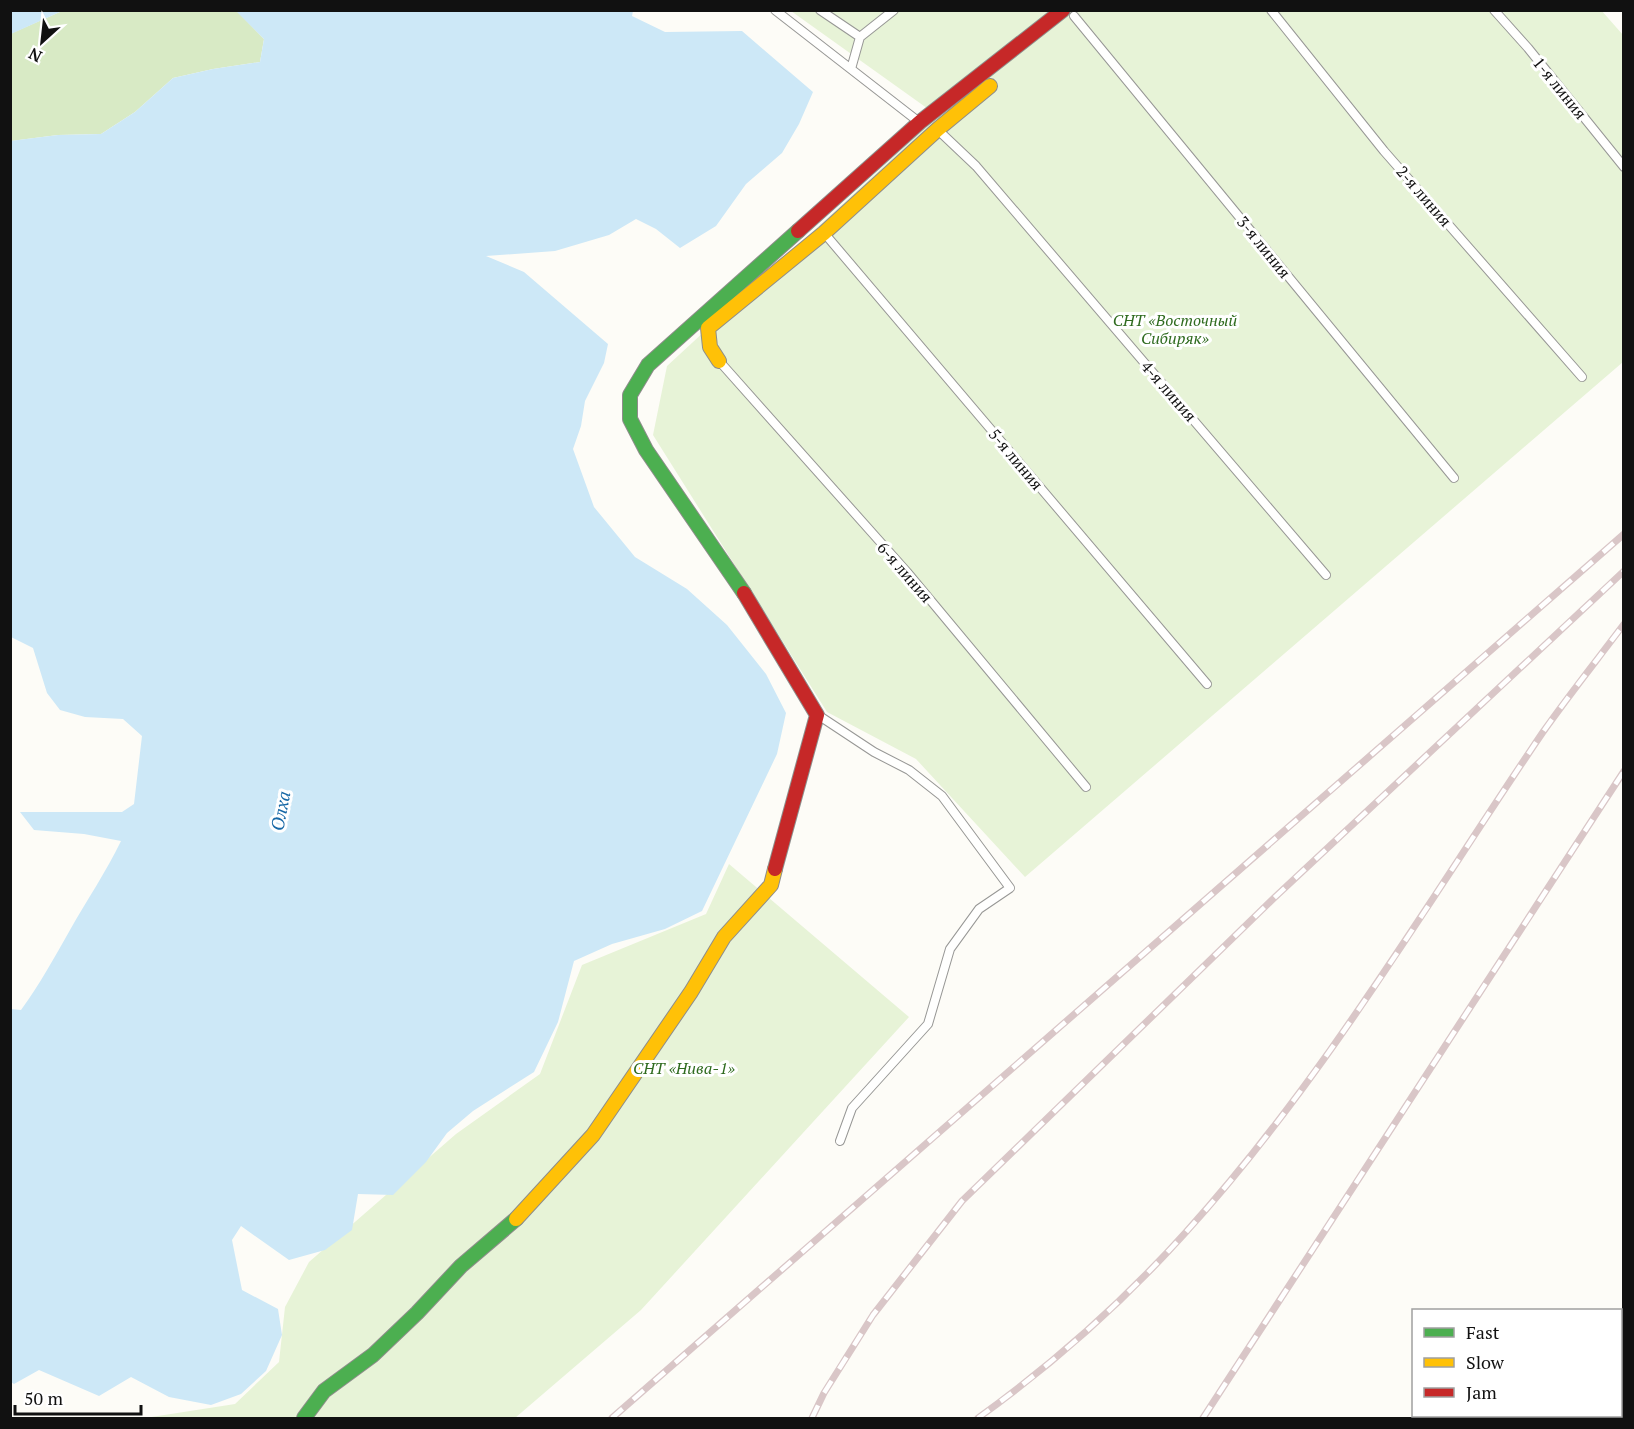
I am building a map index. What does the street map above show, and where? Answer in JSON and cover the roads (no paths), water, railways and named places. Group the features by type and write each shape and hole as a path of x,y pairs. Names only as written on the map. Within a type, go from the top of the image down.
{"street":[{"path":"1020,61 1073,12"},
{"path":"304,1419 324,1391 373,1355 461,1266 522,1214 593,1135 691,992 724,937 771,885 817,715 748,599 646,450 630,419 630,395 648,365 920,122 1073,12"},
{"path":"719,361 710,347 708,328 824,233 938,129 1002,76"}],"lane":[{"path":"775,10 920,122"},
{"path":"820,10 860,38"},
{"path":"851,69 860,38 894,10"},
{"name":"2-я линия","path":"1271,10 1384,151 1582,378"},
{"name":"1-я линия","path":"1494,10 1528,48 1623,167"},
{"name":"3-я линия","path":"1073,12 1454,478"},
{"name":"4-я линия","path":"938,129 976,166 1326,575"},
{"name":"5-я линия","path":"824,233 1207,684"},
{"name":"6-я линия","path":"719,361 907,573 1086,787"},
{"path":"817,715 874,752 909,770 942,796 1010,888 979,909 950,949 928,1024 852,1108 840,1141"}],"water":[{"path":"11,10 62,10 62,11 11,34"},
{"name":"Олха","path":"236,11 633,11 632,16 665,32 742,31 813,92 799,124 782,153 746,184 716,226 680,248 656,229 636,219 609,235 555,251 486,256 524,272 608,344 604,363 585,401 581,426 573,449 594,507 635,557 687,589 727,625 766,674 786,713 777,754 702,911 665,929 612,944 574,961 558,1022 534,1072 473,1111 447,1133 426,1162 393,1195 358,1194 352,1230 325,1250 289,1260 241,1226 232,1240 242,1290 278,1309 282,1335 266,1371 241,1394 211,1405 169,1397 131,1377 99,1396 39,1370 14,1384 11,1382 11,1009 21,1010 47,971 121,841 84,834 34,830 20,812 122,812 134,804 142,736 123,719 85,717 60,710 47,693 33,648 11,637 10,141 58,135 101,134 135,112 173,78 260,62 264,39"}],"railway":[{"path":"612,1418 1624,534"},
{"path":"812,1418 824,1393 873,1315 962,1201 1274,898 1624,571"},
{"path":"978,1418 1060,1354 1113,1307 1162,1258 1236,1174 1329,1052 1543,732 1624,624"},
{"path":"1203,1418 1624,771"}],"park label":[{"name":"СНТ «Восточный Сибиряк»","path":"1175,329"},
{"name":"СНТ «Нива-1»","path":"684,1068"}]}
